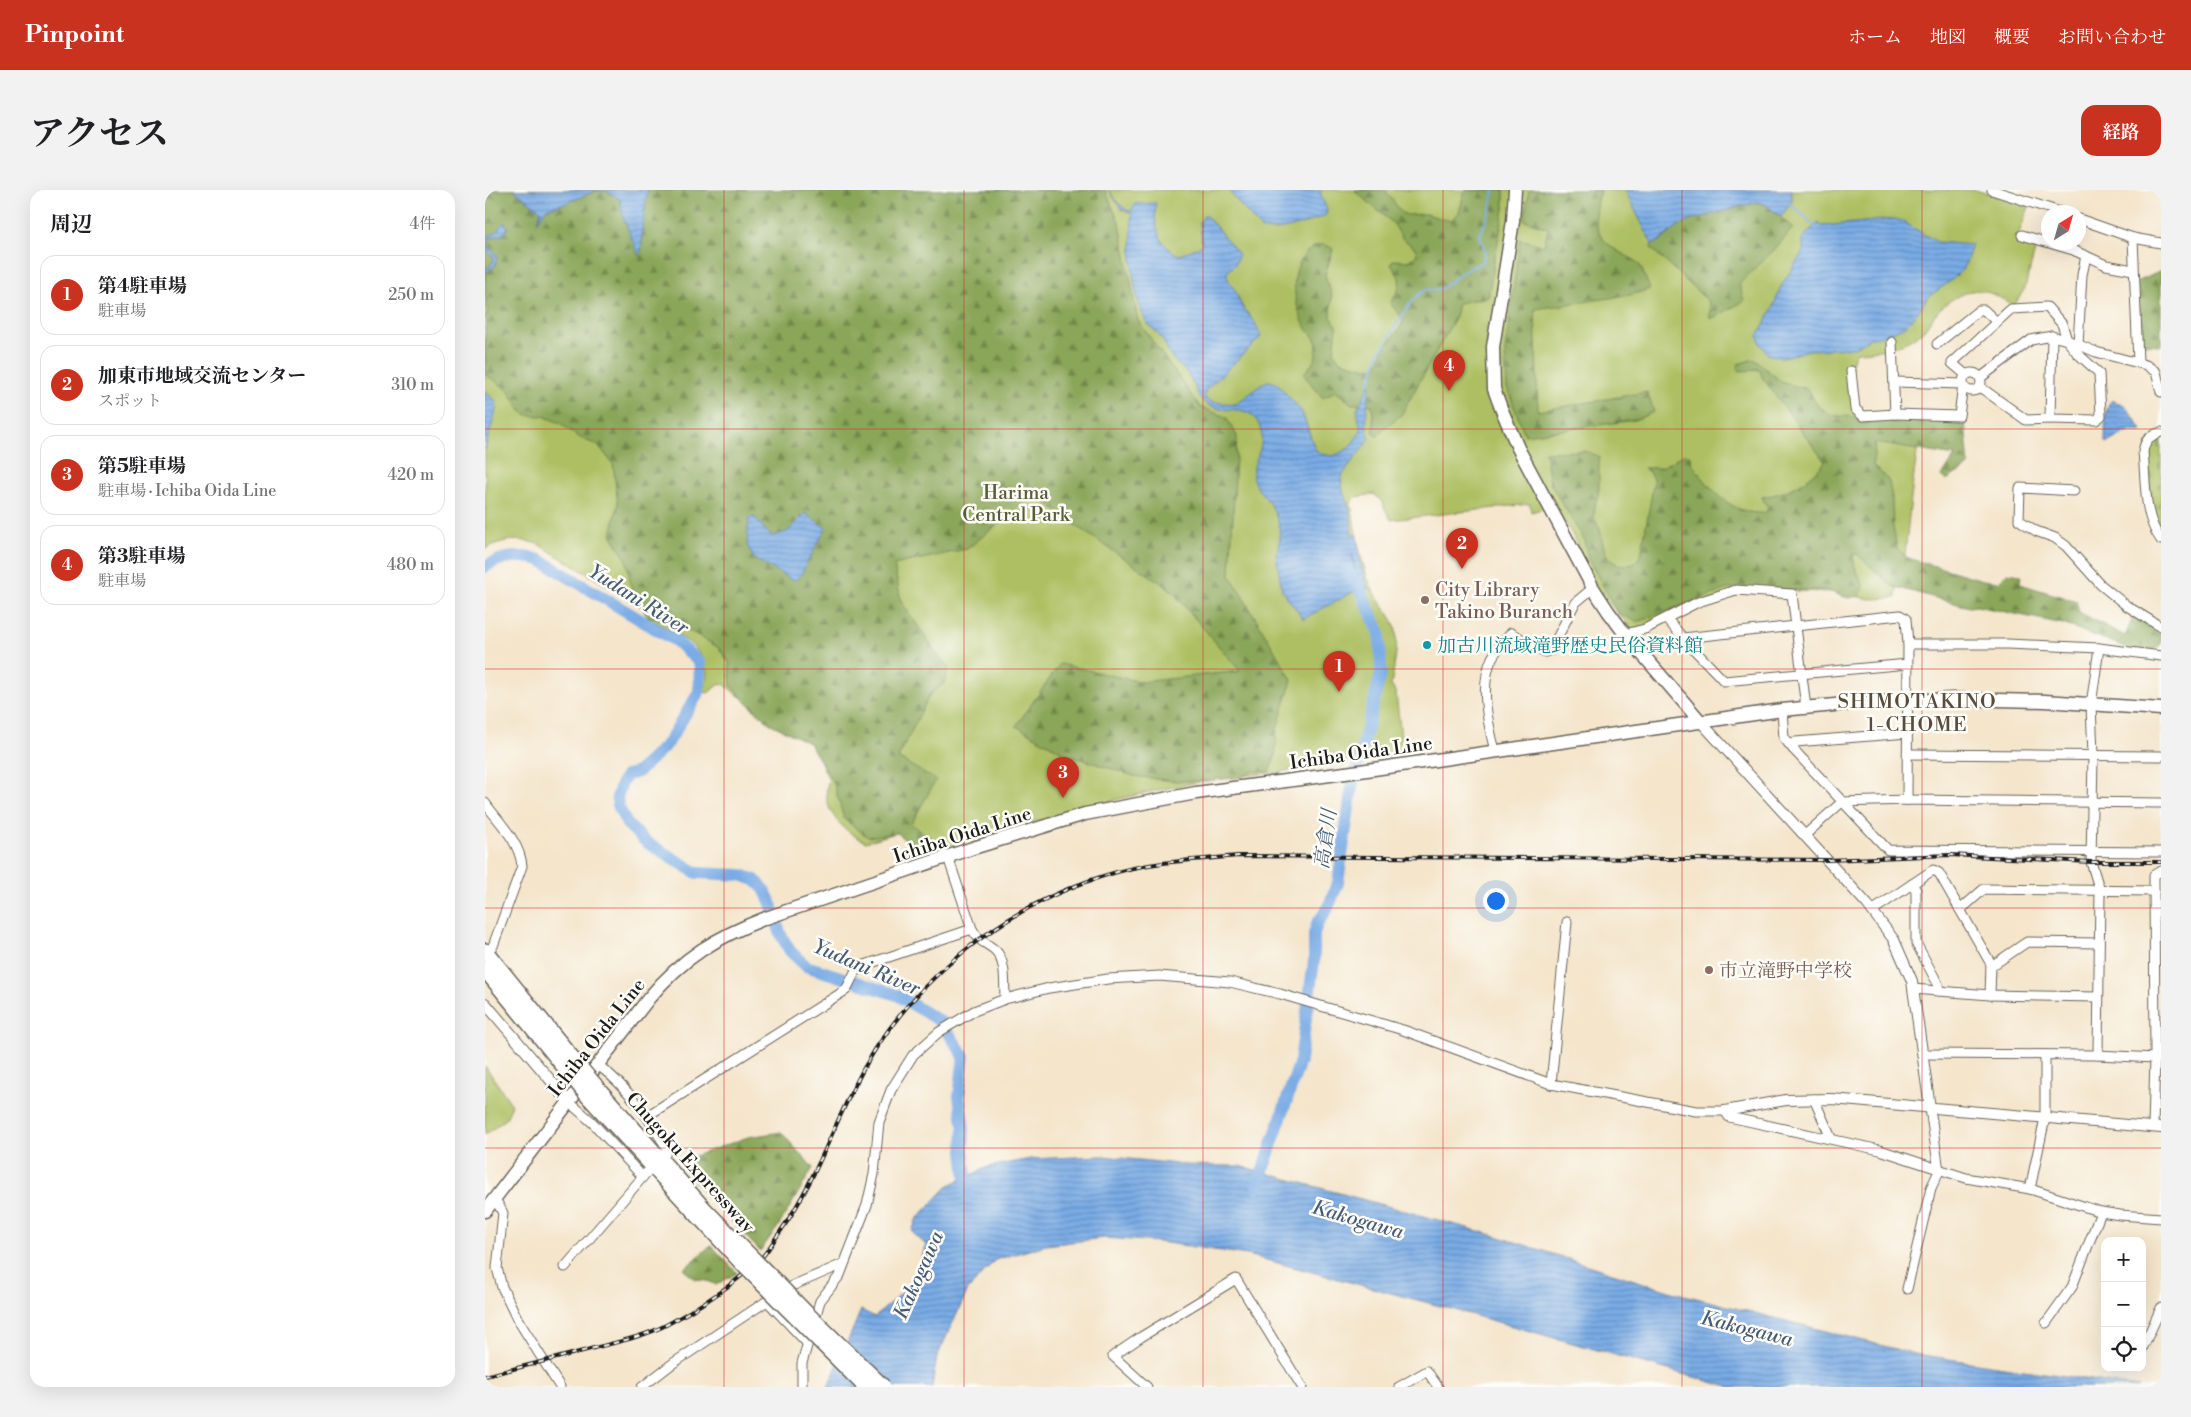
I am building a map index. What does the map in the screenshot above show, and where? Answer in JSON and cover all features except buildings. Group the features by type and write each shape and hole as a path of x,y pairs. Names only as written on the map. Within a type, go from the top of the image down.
{"highway":[{"name":"Chugoku Expressway","path":"489,948 576,1072"},
{"name":"Chugoku Expressway","path":"485,969 593,1093 697,1202 745,1259 866,1387"},
{"name":"Chugoku Expressway","path":"745,1259 883,1387"}],"main road":[{"path":"1515,190 1513,221 1493,347 1494,389 1518,448 1593,588 1625,634 1700,721"},
{"name":"Ichiba Oida Line","path":"485,1211 649,998 679,965 697,951 718,939 766,918 1085,814 1128,804 1196,793 1360,772 1782,710 1954,699 2036,701 2161,709"}],"street":[{"path":"1992,190 2041,206"},
{"path":"2086,221 2133,238 2161,243"},
{"path":"2022,235 2073,250 2106,265 2133,270"},
{"path":"2133,238 2138,362"},
{"path":"2078,344 2082,275 2086,256"},
{"path":"1895,382 1965,380 1974,373 1980,382 2026,420 2050,418 2096,420 2101,416 2099,373 2077,353 2067,340 2062,324 2047,307 2011,309 1952,363 1965,380 1971,391 1980,382 2031,340 2051,336 2067,340 2096,352 2146,365 2156,372 2161,392"},
{"path":"1937,344 1979,310 1984,310 1997,322"},
{"path":"2050,418 2051,336"},
{"path":"1892,342 1895,414"},
{"path":"1851,371 1855,409 1863,416 1895,414 1959,416 1965,380"},
{"path":"2161,432 2149,437 2144,444 2143,452 2149,516 2155,532 2161,540"},
{"path":"2074,491 2020,488 2019,520 2036,531 2055,538 2065,546 2101,585 2127,606 2161,627"},
{"path":"1495,752 1489,729 1486,701 1487,682 1492,659 1511,633 1545,652 1551,650 1575,603 1593,588"},
{"path":"1625,634 1645,629 1698,602 1736,590 1792,594 1794,625 1806,708"},
{"path":"1683,638 1900,615 1906,619 1908,644 1907,800"},
{"path":"1667,619 1724,681 1908,664"},
{"path":"1908,644 2007,644 2099,648 2161,656"},
{"path":"2099,648 2091,705 2093,755 2093,851 2091,862 2100,890 2099,1056"},
{"path":"1782,710 1784,738 1888,850 2161,852"},
{"path":"1700,721 1805,834 1884,924 1902,955 1912,981 1939,1171 1931,1188 1907,1289"},
{"path":"1793,749 1795,742 1908,734"},
{"path":"1908,754 2161,756"},
{"path":"1805,834 1843,802 1907,800 2161,803"},
{"path":"485,803 517,847 521,856 522,866 489,948"},
{"path":"948,858 973,929 979,940 997,952 1003,966 1005,999"},
{"path":"1873,911 1933,870 1939,873 1991,964 1990,995"},
{"path":"802,1387 801,1363 806,1342 820,1301 840,1275 867,1204 874,1174 879,1122 884,1106 899,1075 913,1055 939,1032 974,1011 1005,999 1049,988 1142,977 1202,978 1230,982 1280,994 1403,1030 1551,1084 1695,1111 1725,1111 1786,1100 1814,1099 2157,1127 2155,1058 2158,1026 2157,919 2154,875 2161,871"},
{"path":"1912,884 1916,890 1916,942 1938,984 1939,991"},
{"path":"1960,910 1985,889 2154,891"},
{"path":"1551,1084 1567,922"},
{"path":"647,1116 849,987 856,970 862,966 973,929"},
{"path":"1991,964 1996,963 2027,942 2099,943"},
{"path":"1913,989 1990,995 2098,997"},
{"path":"485,1003 569,1102 645,1174 565,1267"},
{"path":"1923,1054 2155,1058"},
{"path":"2030,1189 2045,1118 2045,1055"},
{"path":"598,1065 618,1080 647,1116 667,1148 665,1155"},
{"path":"1814,1099 1831,1138"},
{"path":"1725,1111 1729,1117 1880,1150 1939,1171 1966,1178 2030,1189 2101,1212 2161,1218"},
{"path":"495,1200 503,1213 497,1268 502,1287 518,1320 560,1387"},
{"path":"2046,1323 2071,1287 2101,1212"},
{"path":"642,1387 672,1364 767,1301 795,1285 843,1264"},
{"path":"1147,1387 1113,1356 1236,1279 1302,1387"},
{"path":"767,1301 806,1342"},
{"path":"2146,1340 2161,1308"},
{"path":"1399,1387 1427,1371 1438,1387"}],"green space":[{"name":"Harima Central Park","path":"485,190 1976,190 2029,207 2017,238 2037,243 2025,288 2014,306 1987,292 1971,291 1953,299 1942,307 1922,332 1907,342 1891,348 1857,352 1854,358 1851,380 1855,409 1863,416 1923,416 1914,471 1904,564 1896,598 1870,599 1833,592 1736,590 1667,619 1632,629 1601,594 1568,527 1551,507 1531,512 1530,504 1391,520 1381,501 1374,494 1356,497 1351,502 1365,570 1373,591 1393,620 1396,631 1396,651 1391,685 1396,693 1403,755 1301,767 1282,772 1190,784 1144,793 1009,830 920,859 899,832 866,842 857,838 841,825 830,809 827,800 826,790 829,780 804,732 737,695 724,684 720,684 708,693 704,692 707,672 698,652 683,638 649,618 652,613 538,544 511,540 485,549"},
{"path":"485,190 1105,190 1120,224 1138,321 1200,407 1226,417 1237,436 1230,575 1292,680 1277,728 1275,758 1269,772 1253,771 1243,777 1205,781 1173,781 1134,776 1068,755 1016,726 1060,664 1141,682 1240,671 1170,589 1079,528 1035,494 967,549 894,565 901,601 937,654 949,668 944,683 929,696 898,758 936,780 911,824 931,838 933,853 920,857 898,833 868,837 844,819 833,781 809,743 769,723 731,686 729,663 719,648 673,621 647,616 632,591 626,559 611,534 618,505 613,464 598,445 582,439 560,423 543,416 528,415 521,411 508,390 485,374 485,320 488,312 485,292"},
{"path":"1355,190 1385,190 1402,213 1407,215 1426,214 1451,220 1459,213 1465,190 1504,190 1504,209 1488,297 1458,303 1455,318 1401,415 1384,428 1377,437 1374,433 1372,405 1352,404 1335,391 1323,398 1303,374 1314,361 1317,345 1305,326 1295,296 1296,274 1304,255 1317,245 1325,245 1333,249 1325,275 1332,296 1331,317 1337,326 1334,353 1340,361 1367,368 1376,368 1385,346 1399,330 1404,320 1390,303 1399,288 1398,275 1391,265 1393,260 1409,261 1417,255 1416,249 1402,238 1394,224"},
{"path":"1529,190 1600,190 1596,211 1597,228 1606,242 1613,248 1639,264 1650,289 1630,295 1535,309 1538,411 1647,392 1654,412 1635,420 1525,435 1507,388 1505,351 1520,239 1544,246 1548,228 1524,220"},
{"path":"1757,202 1766,205 1793,228 1775,249 1739,284 1744,301 1710,318 1710,305 1707,300 1651,248 1652,244 1662,240 1677,227 1688,221"},
{"path":"2161,271 2161,345 2143,344 2137,282"},
{"path":"1754,359 1783,383 1809,391 1817,405 1829,414 1965,421 1969,466 1946,480 1942,476 1955,456 1875,443 1873,466 1889,482 1897,548 1908,558 1983,580 1998,582 2007,573 2021,575 2020,584 2076,601 2079,612 2125,636 2133,617 2161,632 2161,644 2152,650 2136,651 2063,624 1977,606 1969,607 1892,586 1857,554 1853,555 1855,567 1864,587 1860,596 1848,598 1825,590 1728,589 1637,622 1618,613 1588,559 1584,539 1550,483 1545,452 1586,451 1600,457 1599,488 1594,517 1608,557 1618,564 1634,564 1641,555 1654,481 1649,472 1644,468 1660,468 1685,454 1690,456 1691,462 1713,490 1731,505 1741,510 1765,513 1768,508 1762,497 1780,493 1797,486 1812,476 1825,462 1762,377 1760,370 1738,371 1738,364"},
{"path":"2161,435 2161,535 2151,512 2147,443"},
{"path":"485,1066 512,1105 506,1119 485,1135"},
{"path":"781,1132 813,1168 778,1227 760,1251 683,1170 689,1158 748,1137"},
{"path":"711,1245 737,1273 716,1285 693,1277 684,1269"}],"water":[{"path":"514,190 648,190 639,256 623,217 620,199 606,191 596,191 546,209 537,222 541,211"},
{"path":"1109,190 1117,202 1128,211 1132,210 1134,204 1156,203 1156,226 1162,240 1173,252 1180,255 1202,245 1200,222 1205,214 1239,254 1235,265 1227,272 1229,282 1242,306 1260,332 1261,337 1206,390 1204,397 1211,402 1236,404 1263,383 1268,381 1277,383 1302,412 1315,449 1321,454 1333,456 1346,450 1361,431 1357,410 1371,381 1366,417 1370,438 1342,476 1343,492 1350,510 1352,535 1357,535 1360,562 1368,588 1359,593 1352,554 1357,590 1303,619 1282,590 1276,554 1280,542 1278,522 1273,509 1253,479 1254,467 1261,446 1261,429 1253,416 1247,412 1218,409 1207,405 1197,393 1188,374 1172,358 1161,338 1146,321 1134,283 1132,214 1121,209"},
{"path":"1228,190 1321,190 1321,196 1327,209 1326,215 1284,229 1261,229"},
{"path":"1625,190 1792,190 1792,201 1781,217 1766,205 1757,202 1688,221 1655,244 1652,244"},
{"path":"1895,219 1902,221 1937,242 1972,245 1964,268 1952,280 1928,297 1905,326 1888,334 1870,338 1853,348 1809,350 1781,358 1768,354 1760,344 1758,336 1773,308 1780,288 1803,251 1803,238 1811,229 1819,223 1822,226"},
{"path":"504,222 508,227 505,233 488,239 487,246 497,255 497,261 485,273 485,270 491,265 494,258 485,248 485,238 498,231"},
{"path":"485,391 495,400 497,406 485,450"},
{"path":"2112,400 2127,409 2142,430 2127,432 2107,443 2105,440 2106,413"},
{"path":"805,513 826,528 800,576 795,580 791,579 754,559 747,544 749,518 752,516 755,518 772,536 787,532"},
{"name":"Kakogawa","path":"1102,1156 1187,1165 1240,1166 1493,1235 1669,1291 1915,1354 2139,1387 1729,1387 1455,1310 1248,1255 1160,1242 1104,1238 1046,1245 995,1260 968,1290 937,1357 932,1387 828,1387 861,1310 875,1317 914,1282 926,1245 912,1232 916,1220 949,1185 988,1167 1030,1159"}],"waterway":[{"path":"1369,384 1379,352 1412,301 1424,290 1441,289 1464,271 1483,262 1485,251 1480,235 1490,211 1494,190"},
{"path":"1788,202 1816,227"},
{"name":"Yudani River","path":"485,567 498,560 512,557 540,560 676,641 700,663 699,692 668,743 638,772 627,775 622,782 617,797 618,806 627,824 646,842 697,873 741,875 755,880 764,889 770,901 781,935 790,951 806,966 897,995 941,1022 964,1056 959,1096 964,1128 963,1150 968,1195"},
{"name":"高倉川","path":"1257,1188 1300,1061 1314,961 1314,934 1317,924 1328,908 1338,883 1352,787 1381,674 1380,633 1361,592 1347,570"}],"railway":[{"path":"485,1376 651,1332 693,1310 742,1275 763,1256 802,1197 853,1089 874,1051 900,1015 929,982 962,953 998,927 1036,904 1076,886 1117,872 1162,863 1238,856 1828,860 1950,855 2091,862 2161,862"}],"place":[{"name":"第3駐車場","path":"1449,391"},
{"name":"加東市地域交流センター","path":"1462,569"},
{"name":"City Library Takino Buranch","path":"1425,600"},
{"name":"加古川流域滝野歴史民俗資料館","path":"1427,645"},
{"name":"第4駐車場","path":"1339,692"},
{"name":"第5駐車場","path":"1063,798"},
{"name":"市立滝野中学校","path":"1709,970"}],"district":[{"name":"SHIMOTAKINO 1-CHOME","path":"1917,712"}]}
